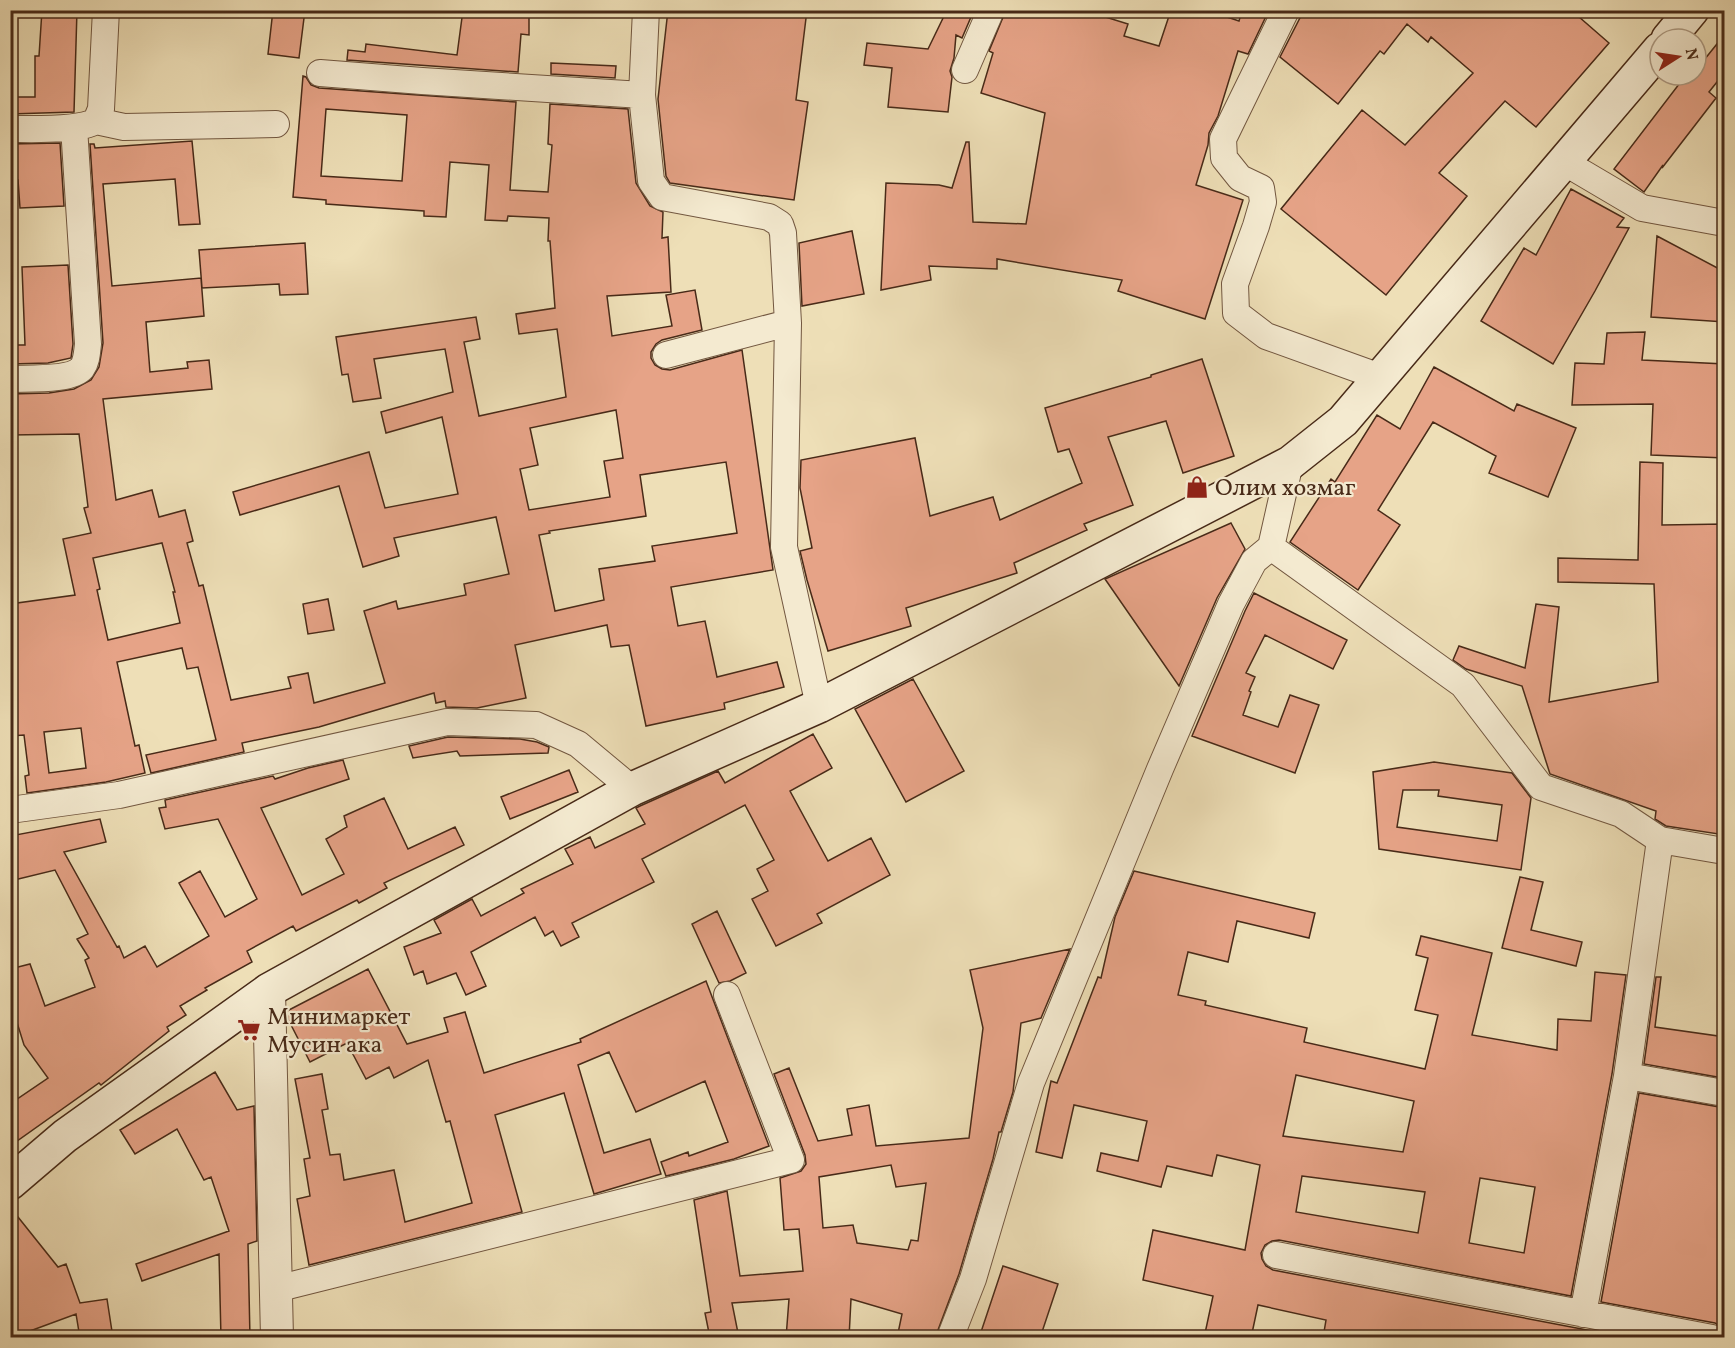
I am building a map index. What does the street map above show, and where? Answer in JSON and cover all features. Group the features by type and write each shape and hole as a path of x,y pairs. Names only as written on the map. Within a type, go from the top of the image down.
{"main road":[{"path":"1678,27 1692,10"},
{"path":"10,1183 65,1136 269,990 632,789 819,706 1290,463 1343,421 1648,63"}],"street":[{"path":"10,379 74,374 84,365 87,357 85,124 101,109 106,10"},
{"path":"646,10 642,95 651,181 662,197 769,217 780,224 783,233 788,323 784,548 819,706"},
{"path":"965,70 991,10"},
{"path":"1286,10 1223,139 1224,158 1240,178 1261,189 1263,202 1235,284 1236,313 1266,336 1380,377"},
{"path":"320,73 642,95"},
{"path":"10,129 85,124 124,127 276,124"},
{"path":"1564,162 1642,208 1725,223"},
{"path":"666,355 788,323"},
{"path":"950,1338 974,1279 1031,1083 1160,769 1231,604 1254,561 1270,547 1290,463"},
{"path":"1270,547 1463,685 1541,787 1621,814 1660,840 1725,851"},
{"path":"10,810 130,793 447,722 536,725 578,744 632,789"},
{"path":"1584,1314 1627,1076 1660,840"},
{"path":"269,990 277,1338"},
{"path":"276,1289 791,1160 727,995"},
{"path":"1627,1076 1725,1093"},
{"path":"1276,1255 1712,1338"}],"building":[{"path":"42,10 77,10 74,112 10,114 10,97 35,97 35,56 39,56"},
{"path":"273,10 305,10 299,58 268,54"},
{"path":"463,10 529,10 529,35 521,34 518,72 347,60 348,50 365,52 366,44 457,55"},
{"path":"668,10 807,10 796,100 808,102 794,200 670,183 666,176 658,99"},
{"path":"947,10 974,10 962,38 956,35 954,58 950,71 952,77 948,112 888,107 892,68 864,65 867,43 928,49"},
{"path":"1006,10 1083,10 1128,24 1124,36 1159,46 1171,10 1206,10 1239,21 1242,10 1269,10 1248,54 1238,51 1218,116 1209,133 1208,145 1196,185 1243,200 1205,319 1118,291 1122,280 997,259 997,269 929,266 931,280 881,290 886,183 939,185 952,188 966,142 969,142 973,222 1026,224 1045,113 981,93 993,53 989,51"},
{"path":"1304,10 1571,10 1609,43 1536,127 1505,101 1439,173 1467,196 1386,295 1281,209 1362,110 1405,145 1473,73 1431,37 1428,42 1407,24 1384,54 1380,51 1338,104 1280,57"},
{"path":"1725,34 1725,72 1709,92 1716,98 1644,192 1614,169 1677,87 1708,87 1708,55"},
{"path":"551,63 616,66 615,78 551,74"},
{"path":"303,76 311,85 319,88 516,102 510,190 548,192 552,145 548,144 550,104 628,109 636,183 650,206 663,212 662,238 668,237 671,292 607,296 612,336 672,326 666,295 695,290 702,330 662,340 656,344 651,352 655,365 670,370 742,350 773,570 671,587 678,626 705,621 717,677 777,662 784,687 724,703 725,709 646,726 629,645 611,647 607,625 515,645 526,698 477,708 446,707 445,701 436,703 434,693 319,727 242,743 244,752 151,773 146,755 216,740 198,667 187,669 182,648 117,662 135,746 139,745 145,773 106,782 27,793 25,776 29,775 24,735 10,736 10,604 75,595 63,539 91,533 84,508 88,507 79,434 10,435 10,394 49,393 74,389 91,380 99,367 103,343 90,144 94,144 95,148 192,141 200,224 179,225 175,179 103,184 112,286 201,278 204,316 146,322 150,372 188,368 187,362 209,360 212,389 103,399 116,500 152,490 159,517 185,510 193,541 187,543 199,586 203,585 231,700 291,688 288,677 308,673 314,703 385,683 364,611 396,601 398,609 466,595 464,584 509,574 496,517 394,538 399,556 363,567 339,486 240,515 233,492 369,452 385,508 458,494 442,417 386,433 381,412 453,392 445,349 374,359 381,398 353,402 348,374 342,375 336,337 476,317 480,339 464,342 479,416 566,397 557,329 519,334 516,314 555,308 550,241 548,241 549,218 508,216 507,221 485,220 489,165 450,162 446,217 424,216 424,211 326,204 326,200 293,197","holes":["326,109 407,115 402,181 321,176","616,410 623,458 604,461 610,497 529,510 520,469 538,465 530,428","726,462 737,533 652,546 655,561 599,569 604,600 555,611 539,535 550,533 549,531 646,516 640,475","162,543 175,592 173,592 180,623 108,640 97,590 100,589 93,558","81,728 86,768 49,773 44,732"]},
{"path":"60,143 64,206 20,208 18,180 10,180 10,144"},
{"path":"1571,189 1624,218 1617,227 1629,228 1553,364 1481,321 1524,248 1536,255"},
{"path":"852,231 864,294 802,306 799,243"},
{"path":"1657,236 1725,272 1725,322 1651,317"},
{"path":"305,243 308,294 280,295 279,284 202,288 199,250"},
{"path":"68,265 73,344 71,358 48,363 10,364 10,345 25,345 22,267"},
{"path":"1645,332 1642,360 1725,364 1725,458 1651,455 1653,404 1572,405 1575,363 1604,364 1607,333"},
{"path":"1202,359 1234,456 1183,473 1166,421 1108,437 1133,505 1084,524 1087,530 1014,563 1017,573 906,608 911,626 828,651 800,551 812,548 800,488 801,460 915,438 930,516 993,497 1000,520 1082,483 1069,449 1058,452 1045,408 1151,377 1151,375"},
{"path":"1434,367 1514,411 1517,404 1576,428 1548,497 1489,473 1496,456 1433,422 1378,510 1400,525 1358,590 1290,542 1331,479 1335,482 1377,415 1400,429"},
{"path":"1640,462 1663,463 1662,525 1725,524 1725,835 1666,826 1655,819 1656,811 1550,774 1522,686 1466,669 1453,660 1459,646 1525,668 1536,604 1559,607 1549,702 1658,682 1654,584 1558,582 1558,558 1638,560"},
{"path":"1231,523 1245,549 1217,598 1179,686 1105,579"},
{"path":"1254,593 1347,640 1333,669 1265,635 1246,673 1255,677 1243,715 1278,727 1290,695 1319,705 1295,773 1192,736"},
{"path":"328,599 334,630 308,634 303,604"},
{"path":"913,679 964,771 906,802 855,709"},
{"path":"813,734 832,768 790,791 828,861 871,838 890,875 817,914 822,923 776,946 752,899 768,891 757,869 774,860 745,805 642,859 654,882 572,923 579,937 561,946 553,931 545,936 535,917 471,952 486,986 466,995 456,973 427,984 423,971 414,975 404,947 441,933 434,920 472,899 481,916 524,893 521,889 573,864 565,849 590,837 595,848 645,824 636,808 718,771 725,783"},
{"path":"448,737 520,739 549,747 548,753 460,756 457,751 413,758 409,746"},
{"path":"343,760 349,779 261,808 302,895 344,874 326,839 347,827 344,816 384,798 408,849 455,827 464,845 384,883 387,888 359,903 357,900 296,931 293,926 247,951 252,962 205,988 207,990 180,1006 186,1015 167,1027 169,1031 101,1085 99,1083 10,1146 10,1104 48,1078 24,1045 10,1000 10,969 30,964 45,1006 95,987 85,960 89,958 77,939 88,934 55,870 10,881 10,836 100,819 106,842 64,852 124,958 145,946 157,967 209,936 179,883 200,871 225,917 257,899 218,819 165,829 159,808 166,807 165,800 273,776 275,779"},
{"path":"1434,762 1512,773 1531,798 1521,870 1379,849 1373,772","holes":["1403,790 1439,790 1438,796 1502,805 1497,841 1397,827"]},
{"path":"569,770 578,792 510,819 501,797"},
{"path":"1134,871 1315,913 1309,938 1237,921 1228,962 1188,952 1178,995 1206,1001 1205,1005 1307,1028 1304,1042 1425,1069 1438,1015 1415,1010 1428,958 1416,955 1421,936 1492,953 1472,1035 1557,1050 1558,1019 1591,1021 1595,972 1626,975 1612,1074 1571,1296 1279,1240 1265,1245 1261,1253 1266,1266 1273,1270 1629,1338 1323,1338 1326,1320 1258,1305 1251,1338 1204,1338 1213,1296 1143,1280 1153,1230 1245,1250 1260,1165 1217,1155 1212,1176 1167,1166 1161,1187 1097,1171 1101,1153 1138,1161 1147,1121 1074,1105 1062,1158 1036,1152 1051,1081 1057,1083 1098,977 1101,978 1115,917","holes":["1296,1075 1414,1101 1403,1152 1283,1136","1302,1176 1425,1192 1418,1233 1296,1212","1480,1178 1535,1187 1524,1253 1469,1243"]},
{"path":"1520,877 1543,882 1531,930 1582,942 1576,966 1502,948"},
{"path":"717,911 746,973 730,981 719,983 692,924"},
{"path":"1070,949 1041,1018 1021,1023 1013,1092 1001,1132 999,1132 959,1274 935,1338 897,1338 902,1314 851,1299 849,1338 786,1338 789,1299 732,1303 739,1338 710,1338 705,1313 711,1312 694,1200 727,1191 740,1276 803,1271 799,1229 784,1230 780,1178 801,1171 806,1164 805,1155 774,1074 789,1068 818,1141 852,1135 847,1109 869,1105 876,1146 969,1138 983,1028 970,970","holes":["891,1165 896,1187 926,1183 918,1241 911,1240 908,1250 857,1243 853,1225 823,1228 819,1177"]},
{"path":"368,969 407,1044 448,1032 444,1018 465,1012 484,1073 581,1042 580,1039 706,981 769,1146 734,1159 666,1176 661,1162 688,1152 689,1156 728,1142 705,1081 636,1112 609,1052 578,1065 604,1153 650,1139 661,1174 594,1194 564,1093 495,1115 522,1212 309,1265 297,1199 310,1196 304,1159 310,1158 295,1079 322,1074 328,1109 322,1110 330,1155 340,1154 344,1180 394,1170 405,1222 472,1203 450,1121 446,1122 428,1060 394,1078 389,1067 366,1079 347,1043 310,1062 288,1019 287,1011"},
{"path":"1656,977 1661,977 1655,1027 1725,1037 1723,1078 1644,1064"},
{"path":"215,1072 237,1110 254,1106 257,1241 248,1244 250,1338 221,1338 219,1254 142,1281 136,1264 229,1231 211,1177 204,1180 177,1129 135,1154 120,1130"},
{"path":"1639,1093 1725,1108 1725,1164 1718,1208 1725,1210 1725,1330 1715,1323 1601,1302"},
{"path":"10,1207 58,1267 66,1264 80,1303 107,1299 113,1338 80,1338 76,1314 30,1331 33,1338 10,1338"},
{"path":"1003,1266 1058,1284 1040,1338 979,1338"}],"place":[{"name":"Олим хозмаг","path":"1197,487"},
{"name":"Минимаркет Мусин ака","path":"249,1030"}]}
